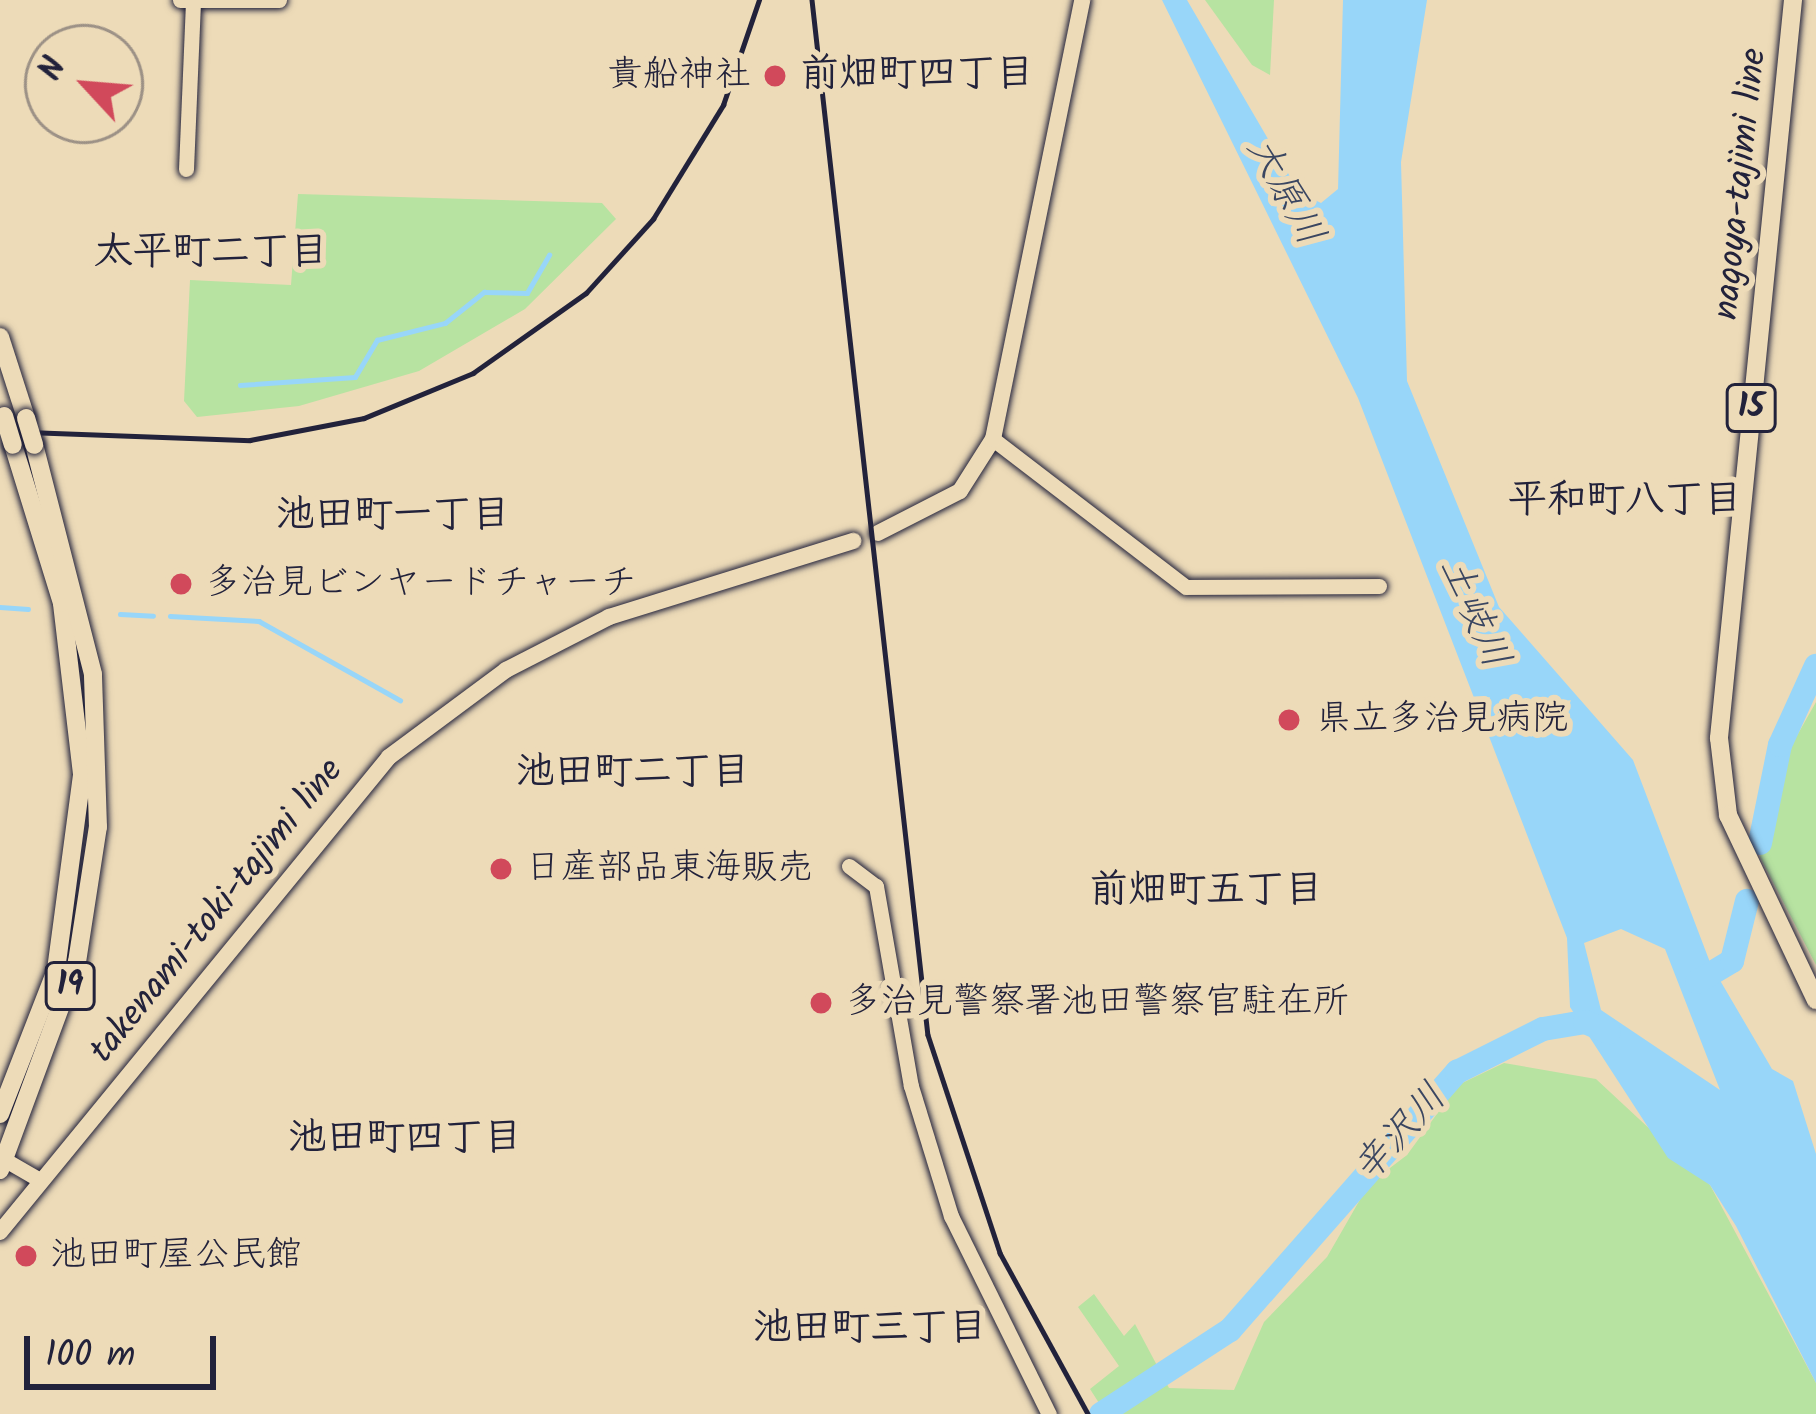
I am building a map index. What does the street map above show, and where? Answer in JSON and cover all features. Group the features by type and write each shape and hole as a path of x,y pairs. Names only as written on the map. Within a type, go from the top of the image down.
{"main road":[{"path":"878,533 960,491 993,439 1082,0"},
{"name":"nagoya-tajimi line","path":"1793,0 1719,738 1728,815 1816,1000"},
{"name":"19","path":"0,337 26,418 23,445 62,603 82,774 56,970 0,1114"},
{"name":"19","path":"2,409 23,445 93,674 98,827 77,962 2,1162"},
{"name":"takenami-toki-tajimi line","path":"0,1232 313,838 425,728 609,617 853,541"}],"street":[{"path":"180,0 279,0"},
{"path":"186,169 193,0"},
{"path":"993,439 1186,587 1379,586"},
{"path":"850,866 876,886 911,1086 951,1216 1049,1414"},
{"path":"2,1162 40,1180"}],"green space":[{"path":"1205,0 1274,0 1270,75 1252,65"},
{"path":"298,194 602,203 616,219 525,309 419,371 299,406 197,417 184,401 190,280 291,285"},
{"path":"1816,702 1816,965 1760,857 1777,771"},
{"path":"1504,1063 1596,1079 1710,1185 1816,1383 1816,1414 1106,1414 1090,1389 1119,1366 1078,1307 1094,1294 1124,1336 1135,1324 1169,1388 1234,1390 1264,1322 1327,1257 1369,1184 1407,1155 1458,1085"}],"water":[{"path":"1162,0 1187,0 1299,192 1321,203 1338,189 1343,0 1427,0 1401,162 1407,381 1499,607 1633,760 1711,965 1772,1069 1793,1081 1816,1154 1816,1383 1710,1185 1668,1158 1570,1007 1567,938 1358,398","holes":["1621,929 1665,949 1720,1090 1601,1010 1584,943"]}],"waterway":[{"path":"240,385 355,377 377,340 445,323 484,292 527,293 549,255"},
{"path":"0,607 28,609"},
{"path":"120,614 153,616"},
{"path":"170,616 259,621 400,700"},
{"path":"1760,843 1780,745 1816,666"},
{"path":"1697,982 1732,961 1747,901"},
{"name":"辛沢川","path":"1101,1414 1230,1330 1457,1072 1543,1029 1585,1022 1609,1032"}],"railway":[{"path":"0,431 250,440 364,418 473,373 586,293 653,219 723,105 759,0"},
{"path":"812,0 928,1035 1000,1253 1088,1414"}],"place":[{"name":"貴船神社","path":"775,76"},
{"name":"多治見ビンヤードチャーチ","path":"181,584"},
{"name":"県立多治見病院","path":"1289,720"},
{"name":"日産部品東海販売","path":"501,869"},
{"name":"多治見警察署池田警察官駐在所","path":"821,1003"},
{"name":"池田町屋公民館","path":"26,1256"}],"district":[{"name":"前畑町四丁目","path":"917,75"},
{"name":"太平町二丁目","path":"211,253"},
{"name":"平和町八丁目","path":"1625,501"},
{"name":"池田町一丁目","path":"393,516"},
{"name":"池田町二丁目","path":"633,773"},
{"name":"前畑町五丁目","path":"1206,891"},
{"name":"池田町四丁目","path":"405,1139"},
{"name":"池田町三丁目","path":"870,1329"}],"water label":[{"name":"大原川","path":"1284,192"},
{"name":"土岐川","path":"1473,613"}]}
